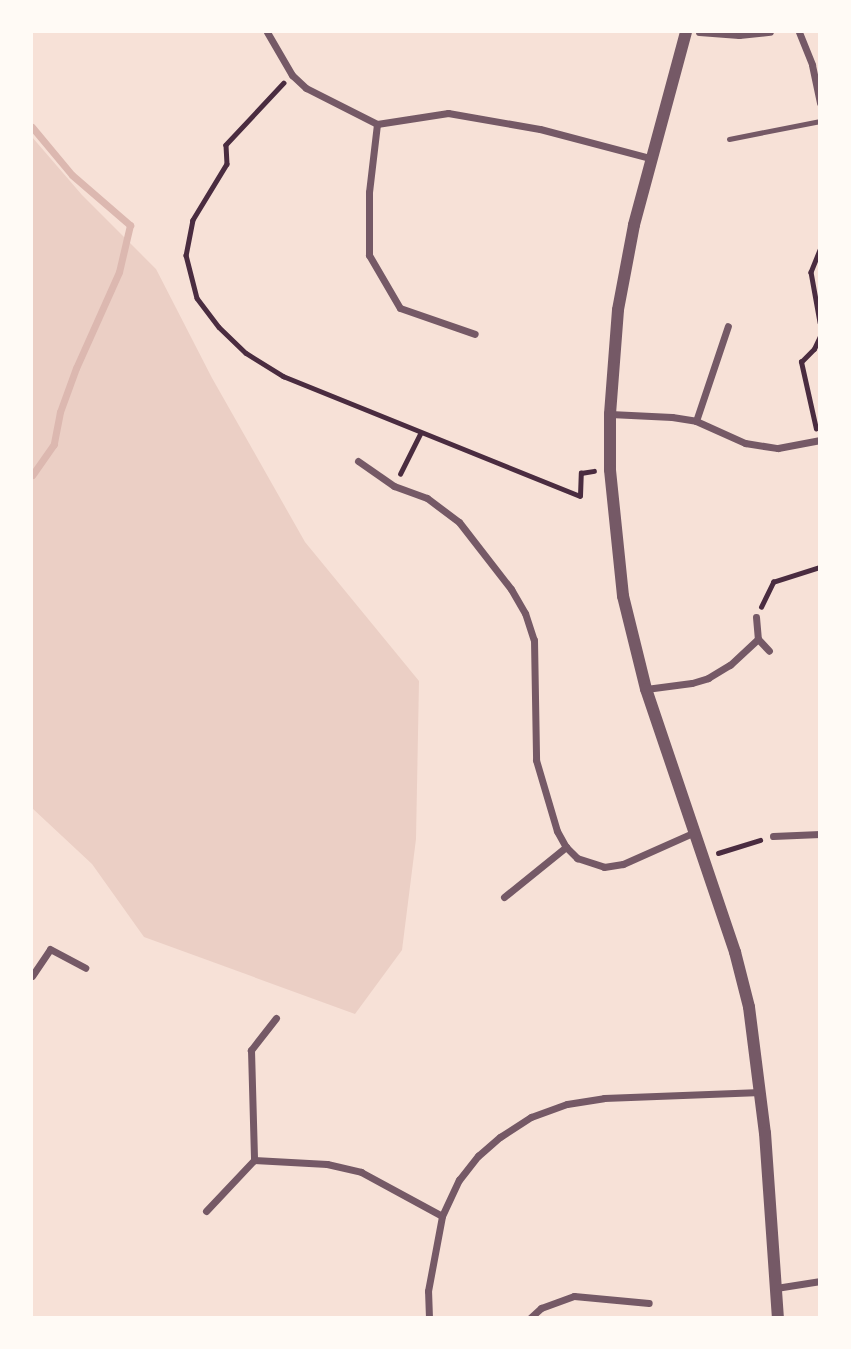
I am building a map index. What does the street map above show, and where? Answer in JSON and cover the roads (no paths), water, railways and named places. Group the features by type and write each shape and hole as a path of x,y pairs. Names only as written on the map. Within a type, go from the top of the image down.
{"street":[{"path":"267,32 292,75 306,88 377,124 448,113 540,129 650,159"},
{"path":"686,32 650,159 618,310 610,414 610,470 623,596 646,689 696,832 738,963 749,1007 761,1092 778,1318"},
{"path":"699,32 739,35 770,32"},
{"path":"799,32 812,65 820,103"},
{"path":"377,124 369,192 369,255 400,308 475,334"},
{"path":"696,421 728,326"},
{"path":"610,414 696,421 745,443 778,448 819,440"},
{"path":"358,461 394,486 427,498 459,522 511,589 525,613 534,640 536,760 557,831 566,847 578,858 604,867 623,864 696,832"},
{"path":"756,617 758,639 769,650"},
{"path":"646,689 692,684 708,678 730,665 758,639"},
{"path":"774,836 820,834"},
{"path":"504,898 566,847"},
{"path":"32,976 50,949 85,968"},
{"path":"206,1211 254,1160 251,1050 276,1018"},
{"path":"429,1318 428,1291 442,1216 459,1180 478,1156 500,1137 531,1117 567,1104 604,1098 761,1092"},
{"path":"254,1160 327,1164 361,1172 442,1216"},
{"path":"776,1288 820,1281"},
{"path":"530,1318 541,1308 574,1296 649,1303"}],"lane":[{"path":"729,139 820,121"}],"waterway":[{"path":"32,127 72,175 130,225 119,272 76,368 60,412 54,444 32,475"}]}
